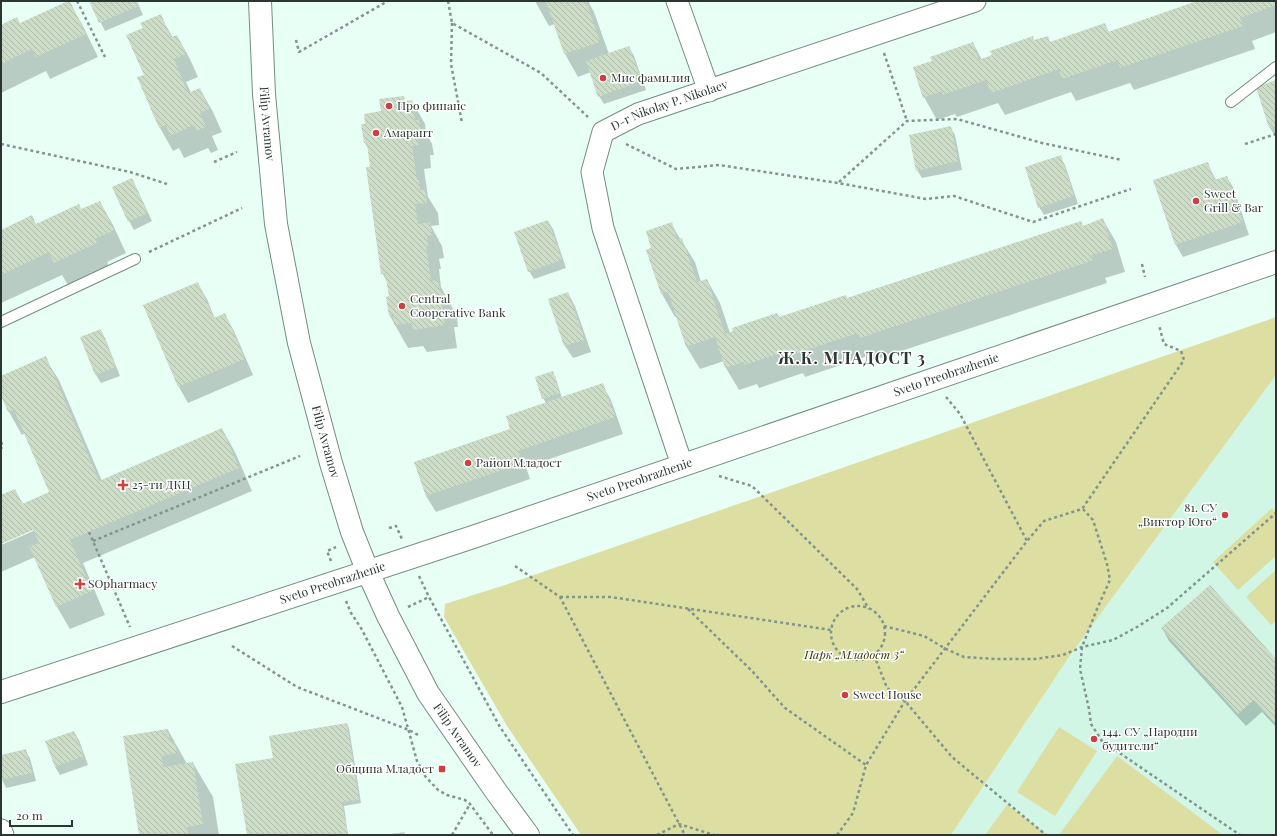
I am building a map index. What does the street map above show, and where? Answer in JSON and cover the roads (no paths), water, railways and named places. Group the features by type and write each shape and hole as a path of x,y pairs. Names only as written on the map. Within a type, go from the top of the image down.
{"street":[{"name":"Filip Avramov","path":"260,1 264,94 276,224 299,343 331,463 350,524 368,572 393,626 428,693 494,790 528,835"},
{"path":"677,1 709,91"},
{"name":"D-r Nikolay P. Nikolaev","path":"682,465 603,228 592,172 604,132 638,114 975,1"},
{"name":"Sveto Preobrazhenie","path":"1,692 368,572 1276,262"},
{"path":"1,830 4,835"}],"lane":[{"path":"1231,102 1276,66"},
{"path":"1,322 135,258"}],"place":[{"name":"Мис фамилия","path":"603,78"},
{"name":"Про финанс","path":"389,106"},
{"name":"Амарант","path":"376,133"},
{"name":"Sweet Grill & Bar","path":"1196,201"},
{"name":"Central Cooperative Bank","path":"402,306"},
{"name":"Район Младост","path":"468,463"},
{"name":"25-ти ДКЦ","path":"123,485"},
{"name":"81. СУ „Виктор Юго“","path":"1225,515"},
{"name":"SOpharmacy","path":"80,584"},
{"name":"Sweet House","path":"845,695"},
{"name":"144. СУ „Народни будители“","path":"1094,739"},
{"name":"Община Младост","path":"442,769"}],"district":[{"name":"Ж.К. МЛАДОСТ 3","path":"852,358"}],"park label":[{"name":"Парк „Младост 3“","path":"854,655"}]}
